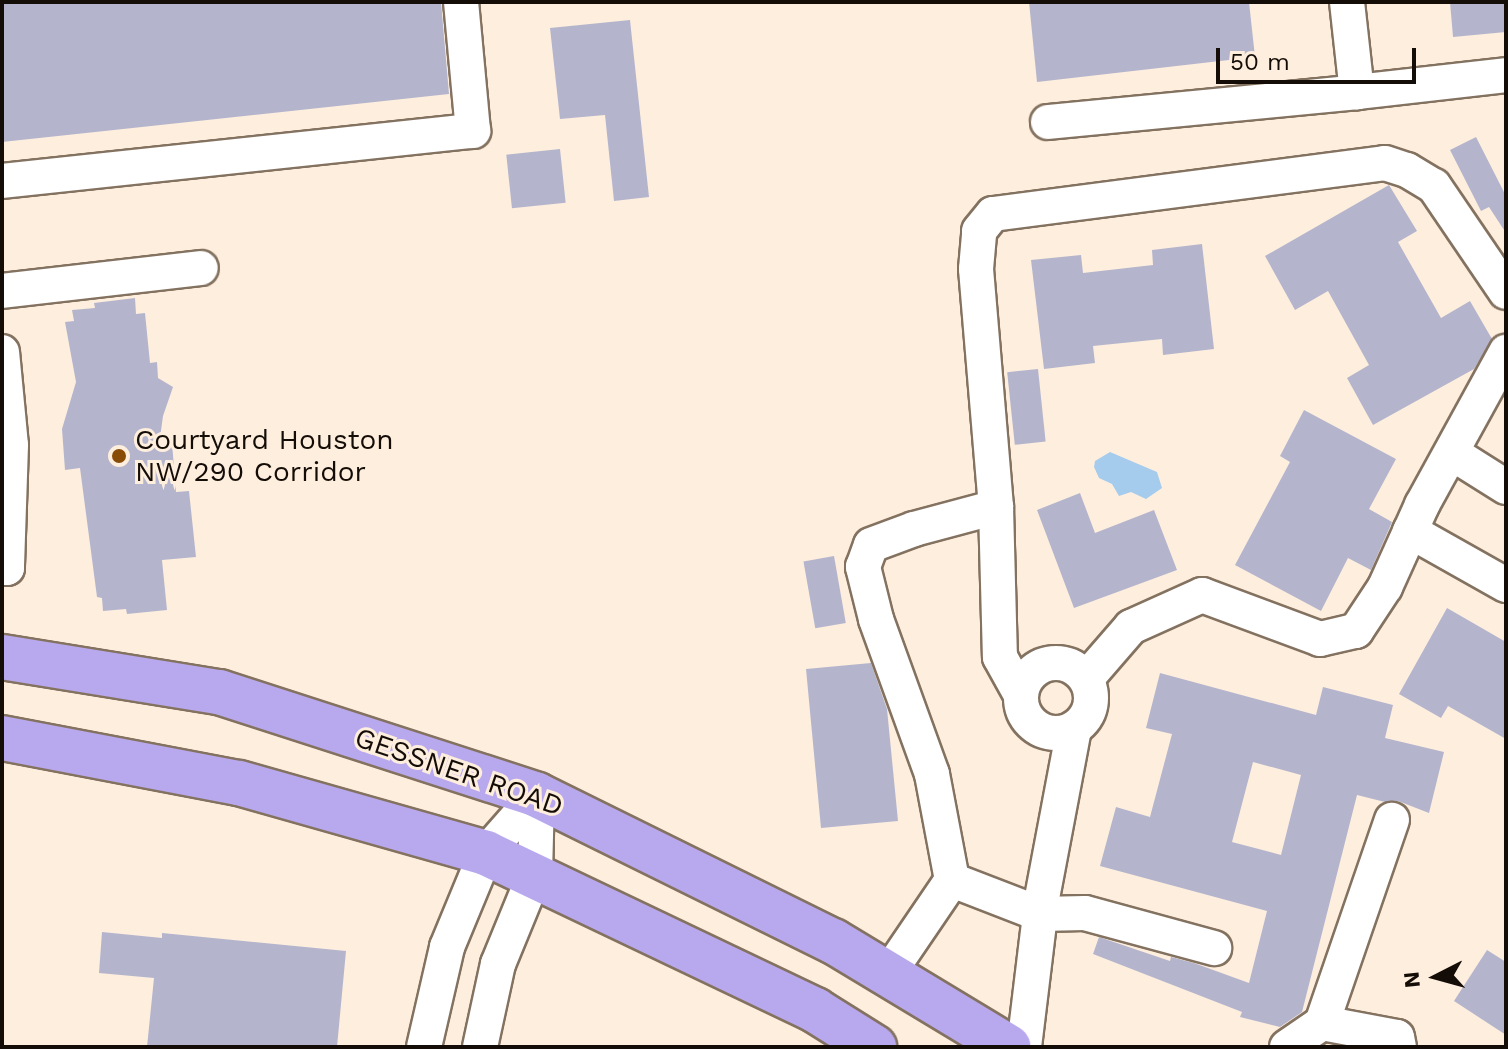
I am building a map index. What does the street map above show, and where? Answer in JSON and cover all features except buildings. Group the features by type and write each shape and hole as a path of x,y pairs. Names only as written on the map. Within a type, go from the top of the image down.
{"main road":[{"name":"GESSNER ROAD","path":"2,657 219,692 537,795 833,941 901,958 1009,1047"},
{"path":"2,738 239,783 486,853 815,1010 874,1047"}],"street":[{"path":"2,181 473,131 461,2"},
{"path":"1347,2 1357,92"},
{"path":"1048,122 1506,75"},
{"path":"1074,728 1049,733 1037,728 1022,707 1021,695 1000,657 996,507 976,269 979,231 993,214 1385,163 1407,170 1434,186 1506,292"},
{"path":"2,291 201,268"},
{"path":"2,352 11,445 7,568 2,568"},
{"path":"1086,679 1131,627 1202,595 1320,639 1356,631 1385,587 1410,531 1506,352"},
{"path":"1452,453 1506,487"},
{"path":"901,958 952,880 932,774 876,619 863,567 871,545 914,529 996,507"},
{"path":"1410,531 1506,585"},
{"path":"1021,695 1030,675 1048,664 1069,665 1086,679 1091,706 1074,728 1040,914 1024,1047"},
{"path":"424,1047 447,947 486,853 537,795"},
{"path":"480,1047 498,964 535,874 537,795"},
{"path":"1287,1047 1322,1023 1392,820"},
{"path":"952,880 1040,914 1085,913 1214,948"},
{"path":"1322,1023 1397,1037 1399,1047"}],"water":[{"path":"1110,452 1157,472 1162,488 1146,499 1131,492 1119,496 1112,484 1099,478 1094,467 1095,461"}],"place":[{"name":"Courtyard Houston NW/290 Corridor","path":"119,456"}]}
